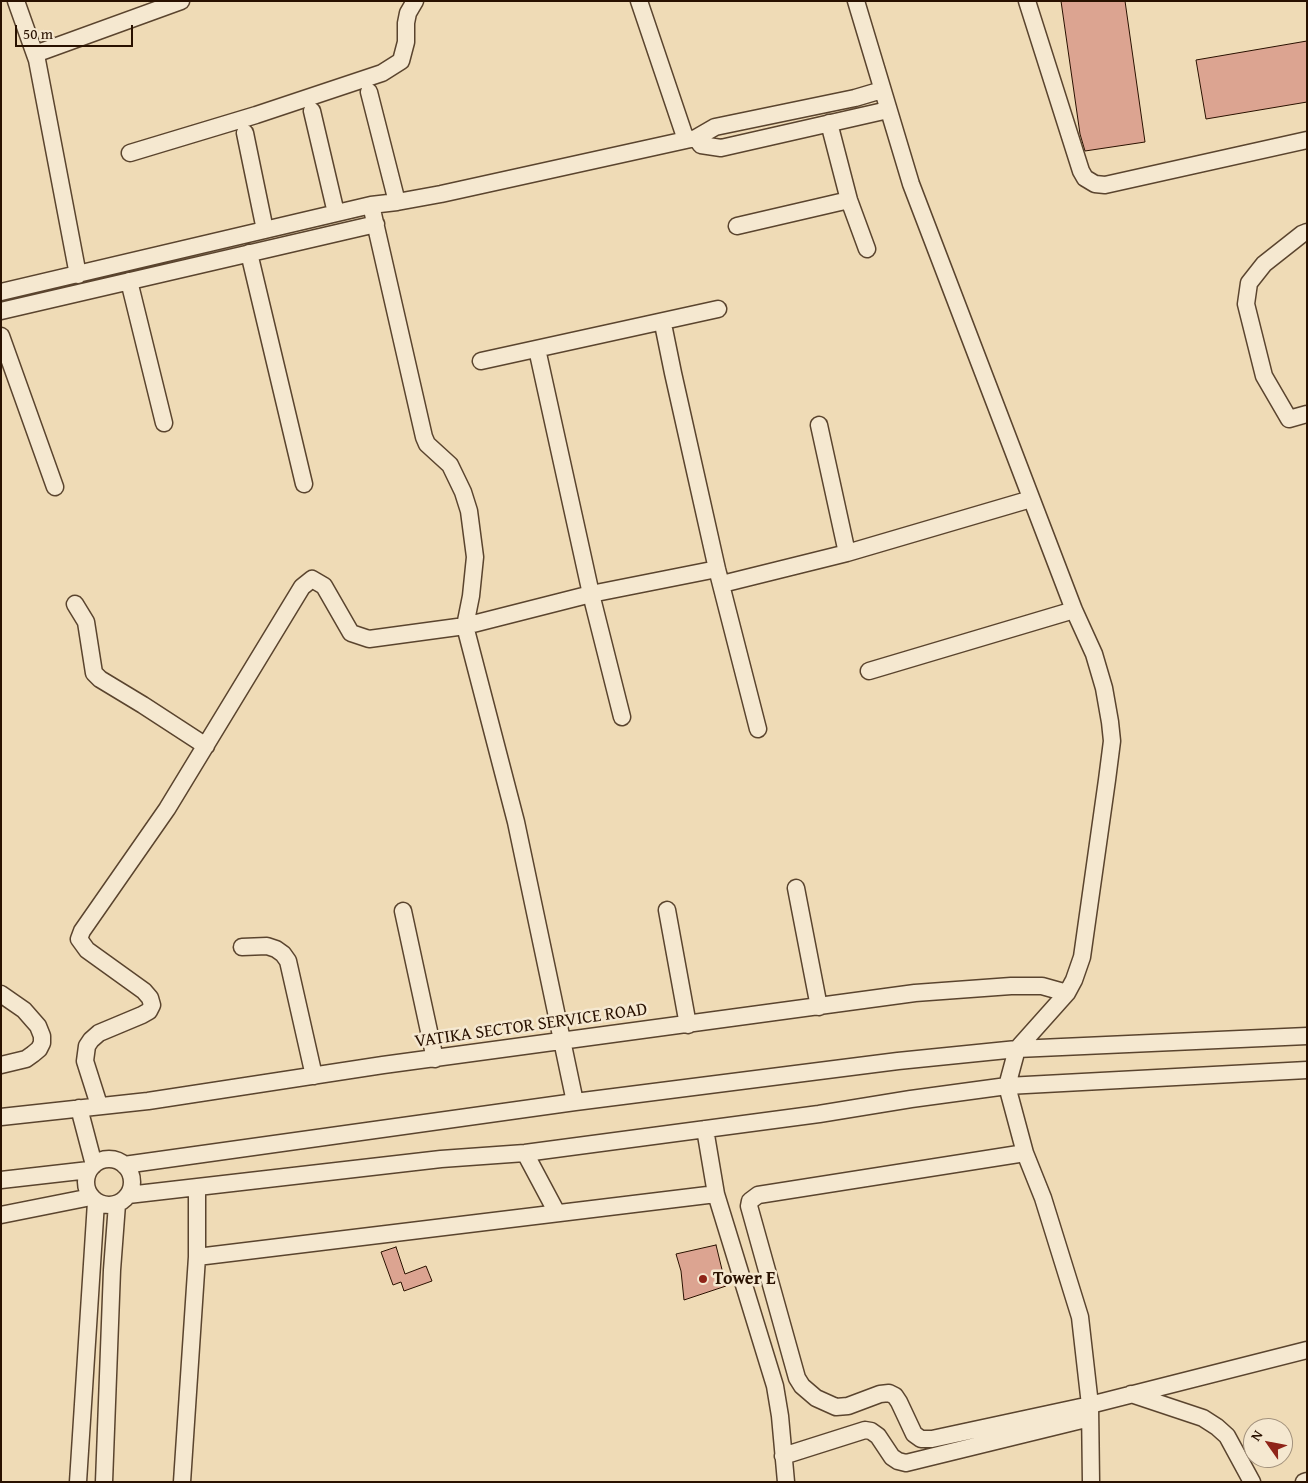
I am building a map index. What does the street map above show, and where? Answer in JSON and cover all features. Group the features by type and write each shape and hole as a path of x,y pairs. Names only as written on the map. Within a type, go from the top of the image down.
{"street":[{"path":"16,1 35,54 78,275"},
{"path":"35,54 181,1"},
{"path":"130,153 256,115 382,73 401,61 406,42 408,13 415,1"},
{"path":"639,1 691,139 701,145 721,148 888,110"},
{"path":"856,1 910,184 1074,610 1094,654 1104,688 1112,741 1082,957 1067,993 1017,1049 1007,1086 1025,1153 1043,1198 1080,1317 1090,1411 1091,1482"},
{"path":"1027,1 1080,171 1085,178 1095,184 1106,185 1307,140"},
{"path":"1,292 371,205 450,192 691,139 715,127 855,98 882,90"},
{"path":"369,92 397,202"},
{"path":"312,111 336,213"},
{"path":"829,123 849,200 867,249"},
{"path":"245,133 265,230"},
{"path":"737,226 849,200"},
{"path":"371,205 424,437 427,444 450,465 463,492 469,511 475,557 471,596 465,626 516,822 575,1102"},
{"path":"1,311 376,224"},
{"path":"1307,232 1264,264 1249,283 1246,304 1264,376 1289,418 1307,414"},
{"path":"249,253 304,484"},
{"path":"130,281 164,423"},
{"path":"481,361 718,309"},
{"path":"665,321 663,324 673,373 719,577 758,729"},
{"path":"1,336 55,487"},
{"path":"537,349 591,594 622,717"},
{"path":"819,424 847,553"},
{"path":"99,1105 85,1061 91,1040 99,1033 149,1011 152,1005 150,998 144,991 87,950 79,939 82,931 168,809 302,588 312,579 324,586 351,633 369,639 465,626 591,594 719,577 847,553 1031,499"},
{"path":"75,604 86,622 94,673 100,679 206,746"},
{"path":"869,671 1074,610"},
{"path":"796,888 819,1006"},
{"path":"667,910 688,1025"},
{"path":"403,911 435,1058"},
{"path":"242,947 267,946 283,954 288,961 314,1076"},
{"name":"VATIKA SECTOR SERVICE ROAD","path":"1,1117 148,1101 435,1058 915,993 1011,986 1042,986 1067,993"},
{"path":"1,994 24,1010 38,1026 42,1036 42,1043 39,1049 26,1059 1,1064"},
{"path":"124,1166 575,1102 898,1061 1017,1049 1307,1036"},
{"path":"1,1214 94,1200 110,1205 122,1199 197,1187 441,1159 525,1153 819,1114 1007,1086 1307,1070"},
{"path":"78,1482 94,1200 86,1184 92,1167 79,1108"},
{"path":"705,1129 716,1194 775,1386 786,1482"},
{"path":"525,1153 557,1213"},
{"path":"1025,1153 758,1195 750,1201 749,1206 797,1378 802,1386 816,1398 836,1407 848,1406 880,1394 889,1393 900,1402 914,1434 921,1439 1090,1411"},
{"path":"1,1180 92,1167 105,1160 112,1160 124,1166 132,1180 131,1188 122,1199 112,1270 104,1482"},
{"path":"182,1482 196,1257 197,1187"},
{"path":"196,1257 716,1194"},
{"path":"783,1456 865,1430 871,1431 878,1436 892,1457 906,1463 1090,1411 1131,1394 1307,1350"},
{"path":"1131,1394 1203,1418 1217,1427 1227,1436 1252,1482"}],"building":[{"path":"1061,1 1125,1 1145,142 1085,151 1080,134"},
{"path":"1307,41 1307,102 1206,119 1196,60"},
{"name":"Tower E","path":"716,1245 726,1286 684,1300 681,1271 676,1254"},
{"path":"396,1247 405,1274 426,1266 432,1281 404,1291 401,1282 393,1285 381,1252"}],"place":[{"name":"Tower E","path":"703,1279"}]}
